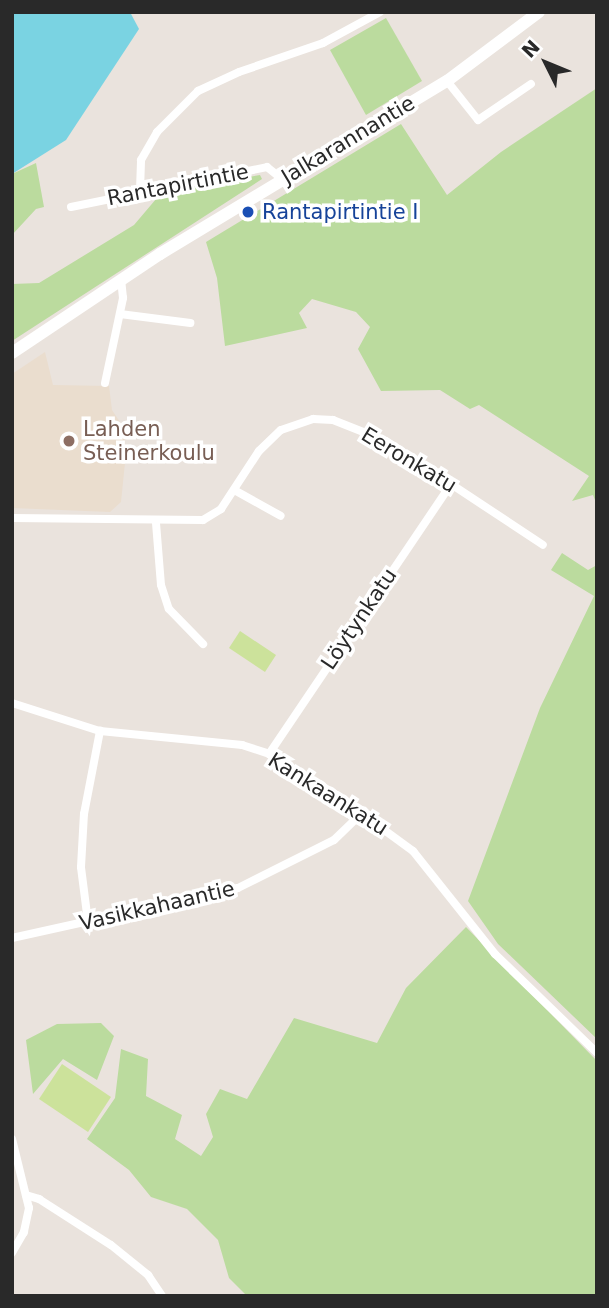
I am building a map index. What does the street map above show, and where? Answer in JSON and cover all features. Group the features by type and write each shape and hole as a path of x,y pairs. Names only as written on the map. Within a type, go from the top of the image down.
{"main road":[{"name":"Jalkarannantie","path":"12,353 121,280 282,179 447,81 538,12"}],"street":[{"path":"140,190 141,160 157,132 198,92 239,72 323,43 380,12"},
{"path":"447,81 478,120 531,84"},
{"name":"Rantapirtintie","path":"71,207 140,190 267,167 282,179"},
{"path":"105,383 120,314 121,280"},
{"path":"120,314 190,323"},
{"name":"Eeronkatu","path":"12,519 156,523 203,520 221,509 236,491 259,451 281,430 313,419 361,428 543,545"},
{"name":"Löytynkatu","path":"269,754 450,484"},
{"path":"236,491 281,516"},
{"path":"156,523 162,586 169,609 203,643"},
{"name":"Kankaankatu","path":"12,703 100,731 242,745 269,754 364,811 413,851 495,954 597,1054"},
{"path":"88,922 82,841 100,731"},
{"name":"Vasikkahaantie","path":"12,938 238,888 334,840 364,811"},
{"path":"12,1139 26,1195 28,1218 12,1253"},
{"path":"26,1195 39,1199 111,1245 148,1275 162,1296"}],"shaded area":[{"name":"Lahden Steinerkoulu","path":"45,352 53,385 109,386 112,410 124,428 126,453 121,502 110,512 12,508 12,374"}],"green space":[{"path":"386,18 422,81 366,115 330,50"},
{"path":"597,88 597,505 593,495 572,501 589,476 479,405 470,409 440,390 381,391 358,349 370,327 356,312 312,299 299,313 307,328 225,346 217,278 206,242 401,124 447,195 501,152"},
{"path":"36,163 44,207 36,209 12,235 12,174"},
{"path":"260,175 262,179 12,341 12,284 39,283 134,225 162,192"},
{"path":"562,553 588,570 597,565 597,1039 498,944 468,901 540,708 594,596 551,570"},
{"path":"240,631 276,655 265,672 229,648"},
{"path":"466,927 597,1061 597,1296 247,1296 229,1278 218,1240 187,1209 151,1197 129,1170 87,1139 115,1098 121,1049 148,1059 146,1096 182,1115 175,1139 201,1156 213,1137 206,1114 220,1089 247,1099 294,1018 377,1043 406,988"},
{"path":"101,1023 114,1036 97,1080 63,1059 33,1094 26,1040 57,1024"},
{"path":"62,1064 111,1097 88,1132 39,1099"}],"water":[{"path":"12,12 130,12 139,29 66,140 12,174"}],"place":[{"name":"Rantapirtintie I","path":"248,212"},
{"name":"Lahden Steinerkoulu","path":"69,441"}]}
